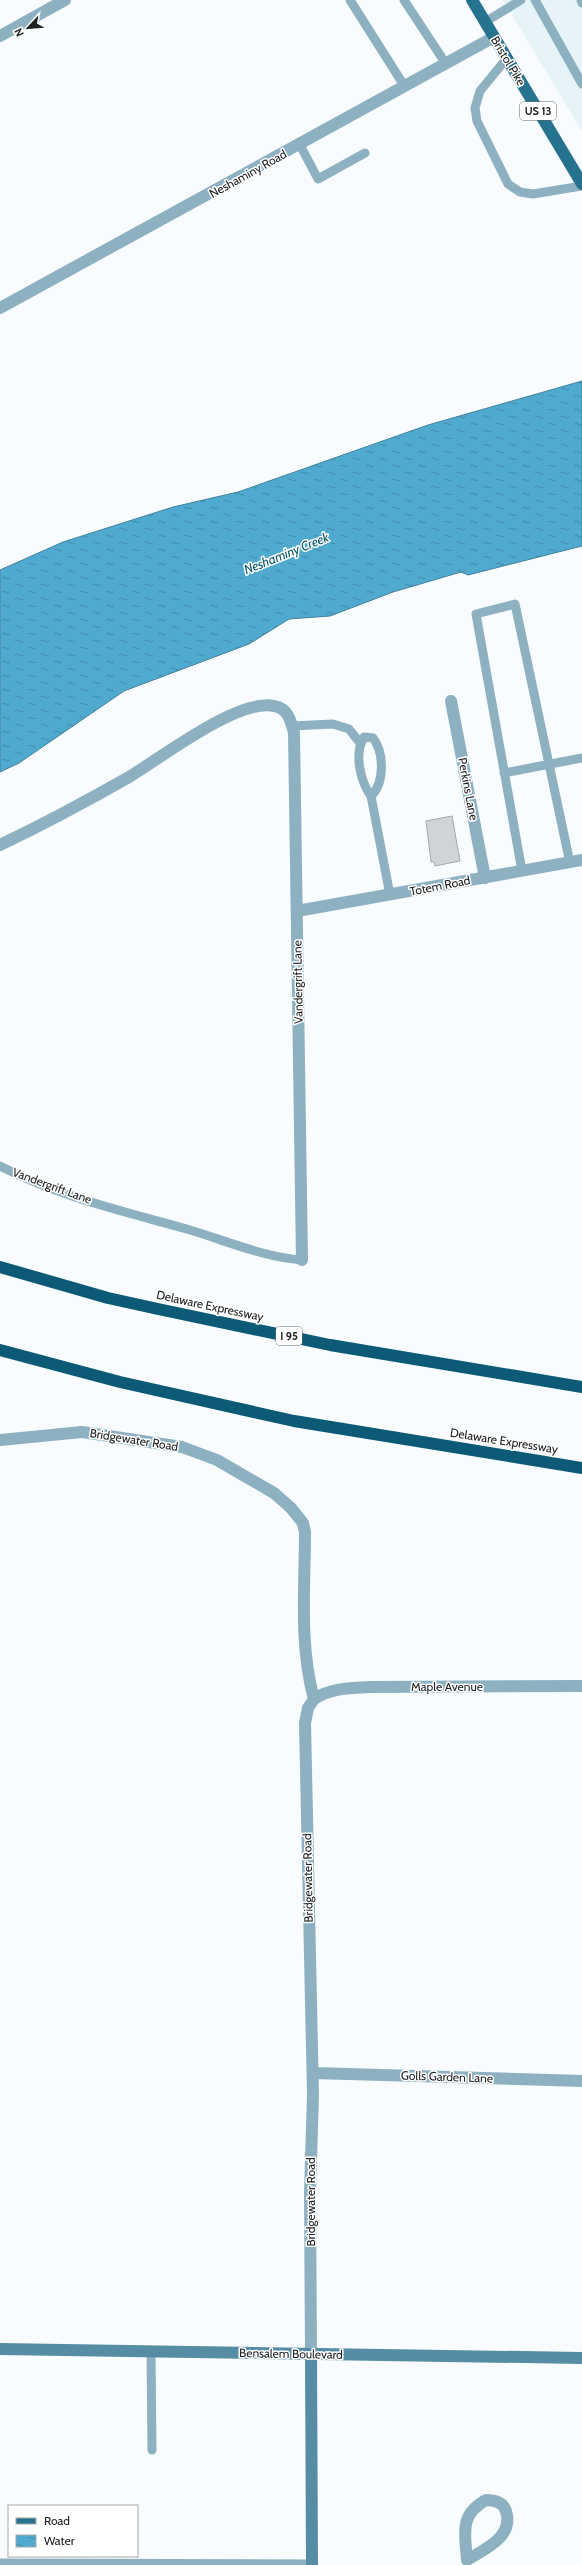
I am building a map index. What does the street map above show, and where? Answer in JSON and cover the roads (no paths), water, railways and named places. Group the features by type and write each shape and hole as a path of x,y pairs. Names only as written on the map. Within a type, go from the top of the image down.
{"highway":[{"name":"Delaware Expressway","path":"0,1267 108,1298 181,1314 345,1347 582,1387"},
{"name":"Delaware Expressway","path":"0,1350 120,1382 294,1421 582,1468"}],"main road":[{"name":"Bristol Pike","path":"472,0 582,185"},
{"name":"Bensalem Boulevard","path":"0,2349 582,2358"},
{"name":"Bridgewater Road","path":"311,2354 312,2565"}],"street":[{"path":"0,36 65,0"},
{"name":"Neshaminy Road","path":"0,308 300,145 494,37"},
{"name":"Perkins Lane","path":"451,701 485,878"},
{"path":"0,845 42,825 130,776 204,729 228,717 259,706 274,706 287,713 292,726"},
{"name":"Vandergrift Lane","path":"292,726 297,911 302,1260"},
{"name":"Totem Road","path":"297,911 582,860"},
{"name":"Bridgewater Road","path":"0,1440 82,1432 182,1447 217,1460 274,1493 286,1503 303,1524 305,1532 305,1645 308,1676 314,1699 308,1708 305,1723 313,2073 310,2192 311,2354"},
{"name":"Maple Avenue","path":"314,1699 322,1694 338,1689 370,1687 582,1686"},
{"name":"Golls Garden Lane","path":"313,2073 582,2081"},
{"path":"486,2500 494,2500 502,2504 508,2518 506,2529 497,2541 467,2562 465,2529 467,2515 475,2506 486,2500"}],"lane":[{"path":"350,0 405,87"},
{"path":"404,0 446,64"},
{"path":"485,22 521,0"},
{"path":"535,0 582,84"},
{"path":"507,58 480,91 475,108 477,121 508,184 520,192 533,194 582,185"},
{"path":"300,145 318,179 365,153"},
{"path":"522,871 476,614 515,604 570,863"},
{"path":"292,726 332,724 349,729 360,743"},
{"path":"371,796 380,783 379,746 373,738 364,737 358,747 363,786 371,796 390,895"},
{"path":"504,773 582,758"},
{"name":"Vandergrift Lane","path":"0,1166 46,1187 150,1220 279,1259 302,1260"},
{"path":"151,2351 152,2450"},
{"path":"0,2563 312,2565"}],"water":[{"name":"Neshaminy Creek","path":"582,381 582,546 468,575 461,572 393,592 330,616 289,619 249,644 124,691 19,763 0,772 0,570 63,542 173,507 238,492 428,425"}]}
